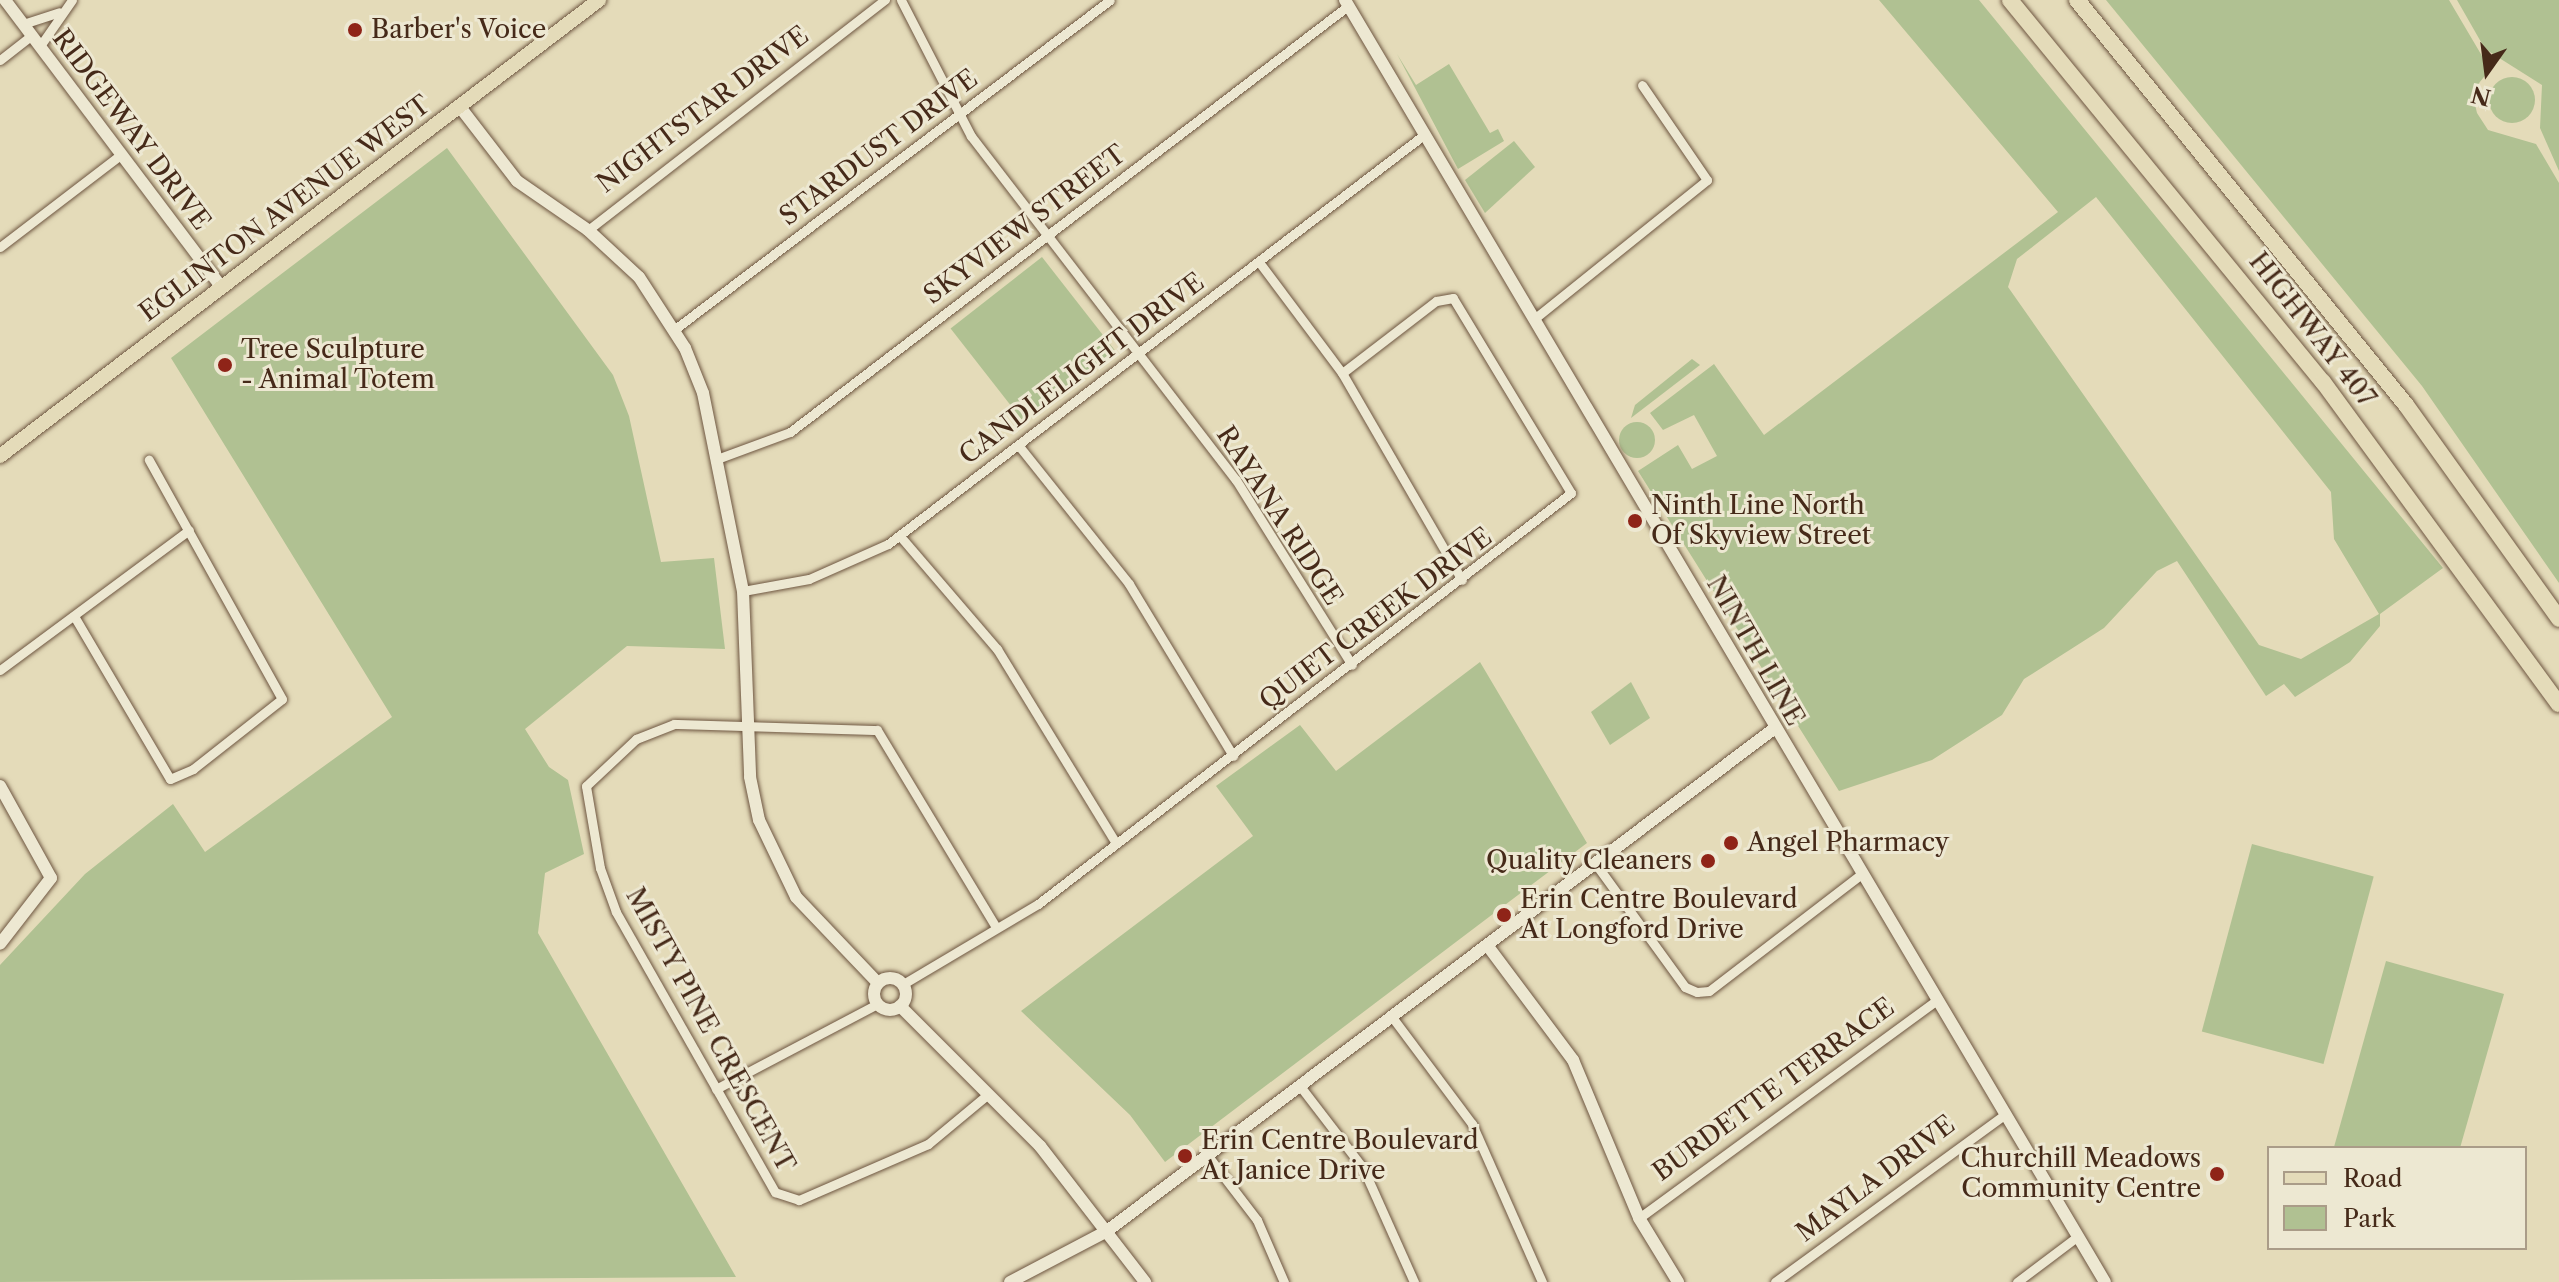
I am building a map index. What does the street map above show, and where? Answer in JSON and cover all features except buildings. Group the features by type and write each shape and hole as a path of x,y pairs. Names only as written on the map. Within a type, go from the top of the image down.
{"highway":[{"name":"HIGHWAY 407","path":"2010,0 2314,370 2559,704"},
{"name":"HIGHWAY 407","path":"2077,0 2387,380 2559,619"}],"main road":[{"name":"EGLINTON AVENUE WEST","path":"0,456 599,0"}],"street":[{"name":"RIDGEWAY DRIVE","path":"5,0 119,156 221,287"},
{"path":"0,60 28,29 59,12 72,0"},
{"name":"NIGHTSTAR DRIVE","path":"588,230 885,0"},
{"name":"RAYANA RIDGE","path":"901,0 958,115 1236,480 1352,665"},
{"name":"STARDUST DRIVE","path":"675,329 1110,0"},
{"name":"NINTH LINE","path":"1347,3 2105,1282"},
{"name":"SKYVIEW STREET","path":"717,459 790,432 1347,3"},
{"path":"40,46 59,12"},
{"path":"1534,319 1707,180 1642,85"},
{"path":"460,107 517,181 588,230 639,277 675,329 703,393 743,591 754,799 776,863 803,906 878,983"},
{"name":"CANDLELIGHT DRIVE","path":"743,591 831,572 900,536 1425,134"},
{"path":"0,247 119,156"},
{"path":"1259,262 1342,373 1462,580"},
{"name":"QUIET CREEK DRIVE","path":"903,984 996,927 1116,843 1564,504 1569,480 1453,298 1436,301 1342,373"},
{"path":"1019,446 1129,584 1233,756"},
{"path":"74,616 170,779 180,779 278,706 281,690 149,460"},
{"path":"0,670 189,530"},
{"path":"900,536 997,649 1116,843"},
{"name":"MISTY PINE CRESCENT","path":"987,1095 928,1144 799,1200 775,1192 607,891 586,786 596,770 657,729 748,724 877,730 996,927"},
{"path":"1010,1282 1107,1231 1775,728"},
{"path":"0,786 51,878 0,944"},
{"path":"1595,863 1685,987 1697,992 1709,991 1863,873"},
{"path":"1487,945 1573,1060 1639,1218 1678,1282"},
{"path":"878,983 892,978 903,984 900,1006"},
{"path":"875,1006 878,983"},
{"name":"BURDETTE TERRACE","path":"1639,1218 1937,1000"},
{"path":"716,1089 875,1006 900,1006 987,1095 1107,1231 1145,1282"},
{"path":"1392,1017 1472,1124 1542,1282"},
{"path":"1300,1086 1363,1168 1414,1282"},
{"name":"MAYLA DRIVE","path":"1775,1282 2005,1114"},
{"path":"1208,1156 1257,1220 1284,1282"},
{"path":"2017,1282 2078,1236"}],"green space":[{"path":"1879,0 1979,0 2443,568 2380,614 2380,626 2350,662 2295,697 2284,684 2266,696 2177,561 2157,571 2104,628 2024,679 2002,715 1932,760 1839,791 1638,471 1678,445 1692,469 1717,456 1694,415 1663,430 1650,413 1714,364 1764,435 2058,212","holes":["2096,197 2331,492 2334,539 2379,614 2301,659 2259,645 2008,287 2017,259"]},
{"path":"2106,0 2449,0 2485,61 2487,73 2472,92 2477,113 2488,130 2536,144 2559,183 2559,583 2422,386"},
{"path":"2457,0 2559,0 2559,171 2540,128 2542,85 2485,49"},
{"path":"1397,54 1416,85 1449,64 1490,133 1498,129 1504,141 1458,169"},
{"path":"2512,77 2528,84 2535,100 2528,116 2512,123 2496,116 2489,100 2496,84"},
{"path":"1514,141 1535,167 1485,213 1465,180"},
{"path":"447,148 613,375 629,416 661,562 714,558 725,649 627,646 525,729 549,767 568,780 584,854 545,873 538,933 736,1277 0,1282 0,965 85,874 173,804 205,852 392,717 171,358"},
{"path":"1042,257 1115,350 1023,421 951,328"},
{"path":"1692,359 1700,365 1631,418 1635,405"},
{"path":"1637,422 1650,427 1655,440 1650,453 1637,458 1624,453 1619,440 1624,427"},
{"path":"1480,662 1587,843 1165,1162 1130,1115 1021,1011 1253,836 1216,786 1300,725 1336,771"},
{"path":"1631,682 1650,718 1610,745 1591,712"},
{"path":"2252,844 2374,877 2323,1064 2202,1031"},
{"path":"2386,961 2504,994 2461,1146 2334,1146"}],"place":[{"name":"Barber's Voice","path":"355,30"},
{"name":"Tree Sculpture - Animal Totem","path":"225,365"},
{"name":"Ninth Line North Of Skyview Street","path":"1635,521"},
{"name":"Angel Pharmacy","path":"1731,843"},
{"name":"Quality Cleaners","path":"1708,861"},
{"name":"Erin Centre Boulevard At Longford Drive","path":"1504,915"},
{"name":"Erin Centre Boulevard At Janice Drive","path":"1185,1156"},
{"name":"Churchill Meadows Community Centre","path":"2217,1174"}]}
